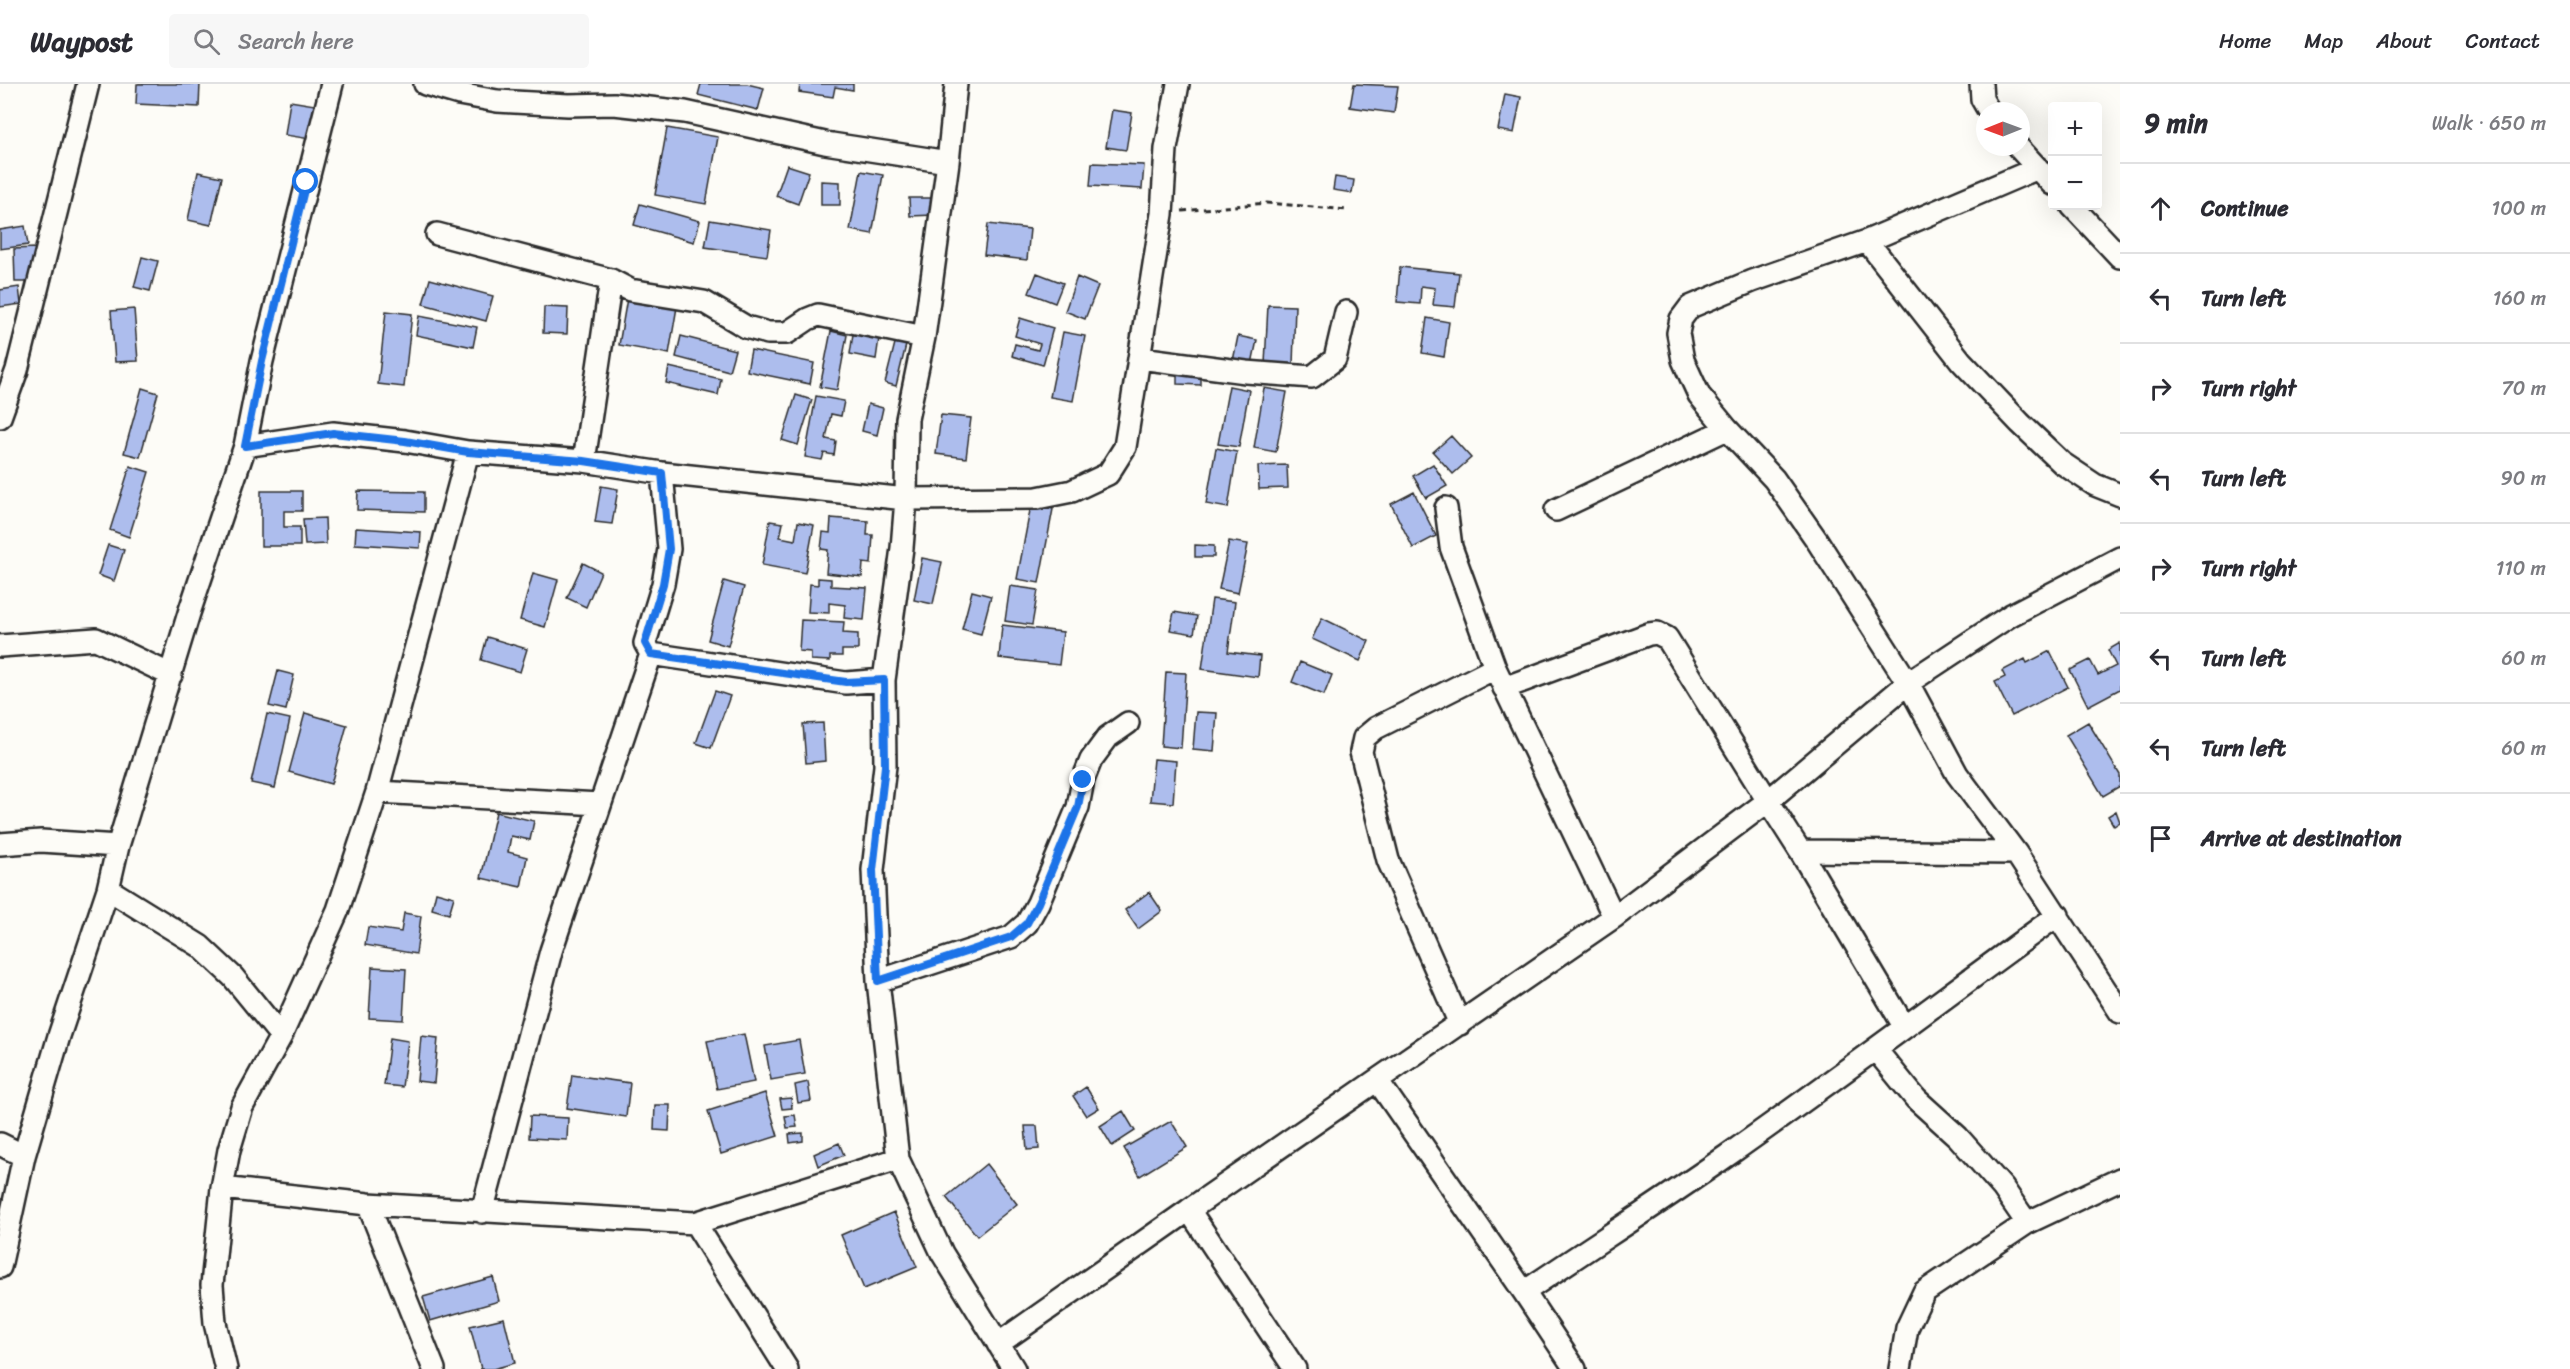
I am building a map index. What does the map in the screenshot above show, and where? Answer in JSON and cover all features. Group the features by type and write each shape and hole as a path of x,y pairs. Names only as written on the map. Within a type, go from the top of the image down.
{"street":[{"path":"0,417 17,370 88,84"},
{"path":"0,1267 24,1156 59,1036 108,889 118,846 189,613 245,446 262,361 332,84"},
{"path":"425,84 459,94 497,101 568,105 614,104 685,112 825,143 948,162"},
{"path":"956,84 948,162 924,338 908,419 902,548 884,680 885,766 873,870 878,981 898,1159 942,1253 1014,1369"},
{"path":"245,446 333,433 405,441 468,452 584,461 662,473 906,499 1037,498 1072,491 1108,474 1125,447 1162,214 1167,149 1178,84"},
{"path":"1981,84 1984,102"},
{"path":"2027,156 2048,179"},
{"path":"2038,168 1867,241 1752,281 1690,307 1681,319 1678,333 1683,360 1699,395 1774,479 1816,539 1908,683 1956,774 2016,853 2120,1012"},
{"path":"2076,210 2120,257"},
{"path":"437,234 611,280 630,290 704,302 746,327 768,333 787,333 818,315 924,338"},
{"path":"1867,241 1961,361 2020,423 2062,463 2095,485 2120,495"},
{"path":"584,461 611,280"},
{"path":"1140,358 1246,372 1312,377 1335,359 1346,312"},
{"path":"1556,510 1727,429"},
{"path":"226,1369 216,1323 212,1286 222,1188 229,1150 242,1107 281,1036 338,910 377,792 468,452"},
{"path":"482,1212 550,951 651,654 645,643 663,584 669,549 662,473"},
{"path":"1446,508 1451,547 1495,668 1614,917"},
{"path":"998,1344 1614,917 1768,801 1908,683 2012,615 2120,558"},
{"path":"1504,688 1649,634 1657,633 1667,638 1800,851 1904,1026"},
{"path":"0,646 96,639 171,675"},
{"path":"651,654 846,682 884,680"},
{"path":"1460,1024 1388,860 1362,752 1364,738 1376,728 1495,668"},
{"path":"878,981 1011,937 1027,923 1051,874 1078,807 1083,780 1091,760 1108,737 1128,723"},
{"path":"377,792 600,804"},
{"path":"0,844 41,841 118,846"},
{"path":"1800,851 2016,853"},
{"path":"108,889 200,946 233,977 281,1036"},
{"path":"1524,1292 1726,1157 1876,1050 1904,1026 2058,915"},
{"path":"1876,1050 1916,1099 1965,1146 2003,1188 2027,1223"},
{"path":"1377,1080 1575,1369"},
{"path":"0,1144 24,1156"},
{"path":"222,1188 368,1204 695,1223 898,1159"},
{"path":"1900,1369 1907,1328 1924,1292 2027,1223 2120,1179"},
{"path":"368,1204 434,1369"},
{"path":"1190,1210 1295,1369"},
{"path":"695,1223 787,1369"}],"path":[{"path":"1162,214 1267,203 1348,210"}],"building":[{"path":"137,84 200,84 199,107 136,104"},
{"path":"701,84 747,84 764,88 758,110 698,95"},
{"path":"800,84 853,84 853,90 835,87 833,97 799,92"},
{"path":"1354,84 1398,86 1394,113 1350,107"},
{"path":"1505,94 1521,97 1514,133 1498,130"},
{"path":"290,101 315,105 310,139 285,135"},
{"path":"1112,110 1132,113 1126,150 1106,147"},
{"path":"667,128 718,137 706,204 655,195"},
{"path":"1092,163 1144,165 1142,189 1090,186"},
{"path":"787,165 809,172 798,204 776,196"},
{"path":"861,171 883,175 872,234 850,230"},
{"path":"198,172 222,177 211,225 188,220"},
{"path":"1335,177 1354,180 1352,193 1333,190"},
{"path":"821,181 840,182 840,205 821,205"},
{"path":"909,198 933,198 934,215 910,216"},
{"path":"640,204 700,221 694,242 634,225"},
{"path":"710,220 771,230 767,256 705,247"},
{"path":"988,224 1030,229 1027,260 984,255"},
{"path":"25,226 28,245 0,249 0,230"},
{"path":"35,248 36,282 15,282 14,249"},
{"path":"142,257 158,261 150,291 134,287"},
{"path":"1400,267 1459,273 1455,307 1433,305 1435,288 1421,286 1420,304 1397,302"},
{"path":"1037,273 1063,283 1055,303 1029,293"},
{"path":"1077,277 1098,286 1085,319 1065,311"},
{"path":"430,279 493,296 486,321 423,304"},
{"path":"19,287 21,304 0,307 0,290"},
{"path":"627,298 677,307 669,354 619,345"},
{"path":"1268,305 1295,306 1293,365 1265,364"},
{"path":"544,307 568,308 567,334 543,333"},
{"path":"134,309 138,361 115,362 111,311"},
{"path":"386,311 412,314 404,387 378,384"},
{"path":"419,316 477,327 473,347 416,335"},
{"path":"1020,318 1053,328 1043,365 1012,356 1015,344 1038,350 1040,344 1015,336"},
{"path":"1427,318 1449,322 1444,357 1422,353"},
{"path":"831,331 847,335 837,390 820,387"},
{"path":"1063,332 1085,336 1073,401 1050,397"},
{"path":"853,334 879,338 876,359 850,354"},
{"path":"681,336 735,350 729,371 676,357"},
{"path":"1238,336 1257,340 1252,364 1233,361"},
{"path":"895,343 906,345 896,386 885,383"},
{"path":"751,350 814,363 810,384 747,371"},
{"path":"669,367 721,379 718,395 666,383"},
{"path":"1177,372 1201,372 1201,385 1177,384"},
{"path":"1229,386 1249,390 1239,447 1218,444"},
{"path":"142,388 158,393 140,457 124,453"},
{"path":"1264,388 1287,392 1276,452 1254,448"},
{"path":"796,395 812,400 798,445 782,440"},
{"path":"816,396 844,401 841,416 831,414 826,439 836,441 834,455 824,453 822,460 805,457"},
{"path":"868,404 883,408 877,435 862,431"},
{"path":"941,415 971,418 966,458 936,454"},
{"path":"1451,436 1471,458 1453,474 1433,452"},
{"path":"1216,448 1237,452 1228,508 1206,504"},
{"path":"1433,464 1447,486 1426,498 1413,476"},
{"path":"1287,465 1288,488 1259,489 1258,466"},
{"path":"130,466 149,472 129,537 110,530"},
{"path":"601,486 618,489 612,524 595,522"},
{"path":"261,491 302,491 302,511 284,511 284,527 300,527 300,546 261,546"},
{"path":"358,491 424,492 424,512 357,510"},
{"path":"1414,492 1436,536 1413,548 1391,504"},
{"path":"1031,505 1053,509 1039,583 1017,579"},
{"path":"325,518 326,544 305,545 303,519"},
{"path":"831,518 868,521 867,535 873,535 871,564 863,563 862,577 826,573 828,550 821,549 823,532 830,533"},
{"path":"770,521 783,523 780,537 795,540 798,522 814,525 805,573 762,565"},
{"path":"356,528 421,532 420,548 355,544"},
{"path":"1229,541 1248,544 1238,593 1219,589"},
{"path":"108,545 124,550 114,581 98,575"},
{"path":"1195,545 1214,546 1214,557 1195,557"},
{"path":"922,558 942,562 933,604 914,600"},
{"path":"583,563 601,572 586,607 567,598"},
{"path":"533,573 558,580 545,627 520,620"},
{"path":"818,578 831,579 831,586 867,588 864,620 844,618 845,605 829,603 829,613 808,612 810,584 818,585"},
{"path":"724,581 744,587 728,646 708,640"},
{"path":"1010,586 1038,590 1032,625 1005,621"},
{"path":"972,591 991,596 981,634 962,629"},
{"path":"1212,599 1235,602 1228,652 1260,656 1258,677 1202,669"},
{"path":"1174,612 1197,616 1194,634 1170,630"},
{"path":"1322,618 1369,641 1360,661 1312,639"},
{"path":"801,620 844,622 843,633 858,634 858,650 842,650 842,656 830,656 830,661 811,660 811,652 799,651"},
{"path":"1002,625 1063,632 1059,665 999,658"},
{"path":"487,637 527,649 520,672 481,660"},
{"path":"2120,643 2120,689 2088,706 2070,670 2090,660 2098,675 2116,666 2108,650"},
{"path":"2050,651 2068,687 2012,716 1995,682 2005,677 2002,671 2025,659 2027,663"},
{"path":"1300,662 1332,675 1324,695 1292,682"},
{"path":"278,671 294,675 286,710 269,706"},
{"path":"1166,672 1186,673 1181,748 1161,746"},
{"path":"715,691 730,696 711,748 696,743"},
{"path":"1196,712 1217,713 1214,751 1193,749"},
{"path":"305,713 347,725 331,784 289,772"},
{"path":"267,714 290,719 275,788 251,783"},
{"path":"2088,722 2120,775 2120,786 2103,796 2066,735"},
{"path":"823,723 825,761 806,763 803,724"},
{"path":"1154,759 1176,761 1173,803 1150,801"},
{"path":"2116,811 2120,822 2114,826 2108,816"},
{"path":"496,812 534,821 530,840 511,836 508,852 527,857 521,887 481,878"},
{"path":"436,892 454,897 449,914 432,909"},
{"path":"1149,892 1162,911 1138,929 1125,910"},
{"path":"404,913 421,916 416,954 365,945 368,927 401,932"},
{"path":"372,967 406,969 403,1020 369,1018"},
{"path":"744,1034 754,1082 717,1089 707,1041"},
{"path":"421,1036 438,1038 434,1083 417,1081"},
{"path":"390,1038 408,1041 402,1087 384,1085"},
{"path":"799,1040 805,1074 771,1080 765,1046"},
{"path":"572,1075 630,1083 626,1117 567,1108"},
{"path":"808,1082 811,1101 798,1103 795,1085"},
{"path":"1086,1087 1099,1108 1086,1116 1073,1096"},
{"path":"765,1093 778,1136 721,1154 708,1111"},
{"path":"791,1098 792,1108 782,1109 780,1099"},
{"path":"655,1105 670,1105 669,1131 654,1130"},
{"path":"1123,1111 1135,1131 1112,1146 1100,1126"},
{"path":"795,1115 797,1127 787,1128 785,1116"},
{"path":"530,1116 568,1118 567,1140 529,1138"},
{"path":"1171,1121 1187,1147 1140,1176 1124,1148"},
{"path":"1025,1126 1037,1126 1039,1149 1027,1150"},
{"path":"803,1133 803,1141 790,1143 789,1134"},
{"path":"839,1143 844,1155 818,1166 814,1154"},
{"path":"986,1164 1017,1204 977,1236 946,1197"},
{"path":"894,1212 917,1267 864,1289 841,1235"},
{"path":"493,1277 499,1301 430,1321 423,1297"},
{"path":"504,1318 515,1363 493,1369 481,1369 470,1326"}],"route":[{"path":"306,182 262,361 245,446 333,433 405,441 468,452 584,461 662,473 669,549 663,584 645,643 651,654 846,682 884,680 885,766 873,870 878,981 1011,937 1027,923 1038,903 1078,807 1083,780"}]}
